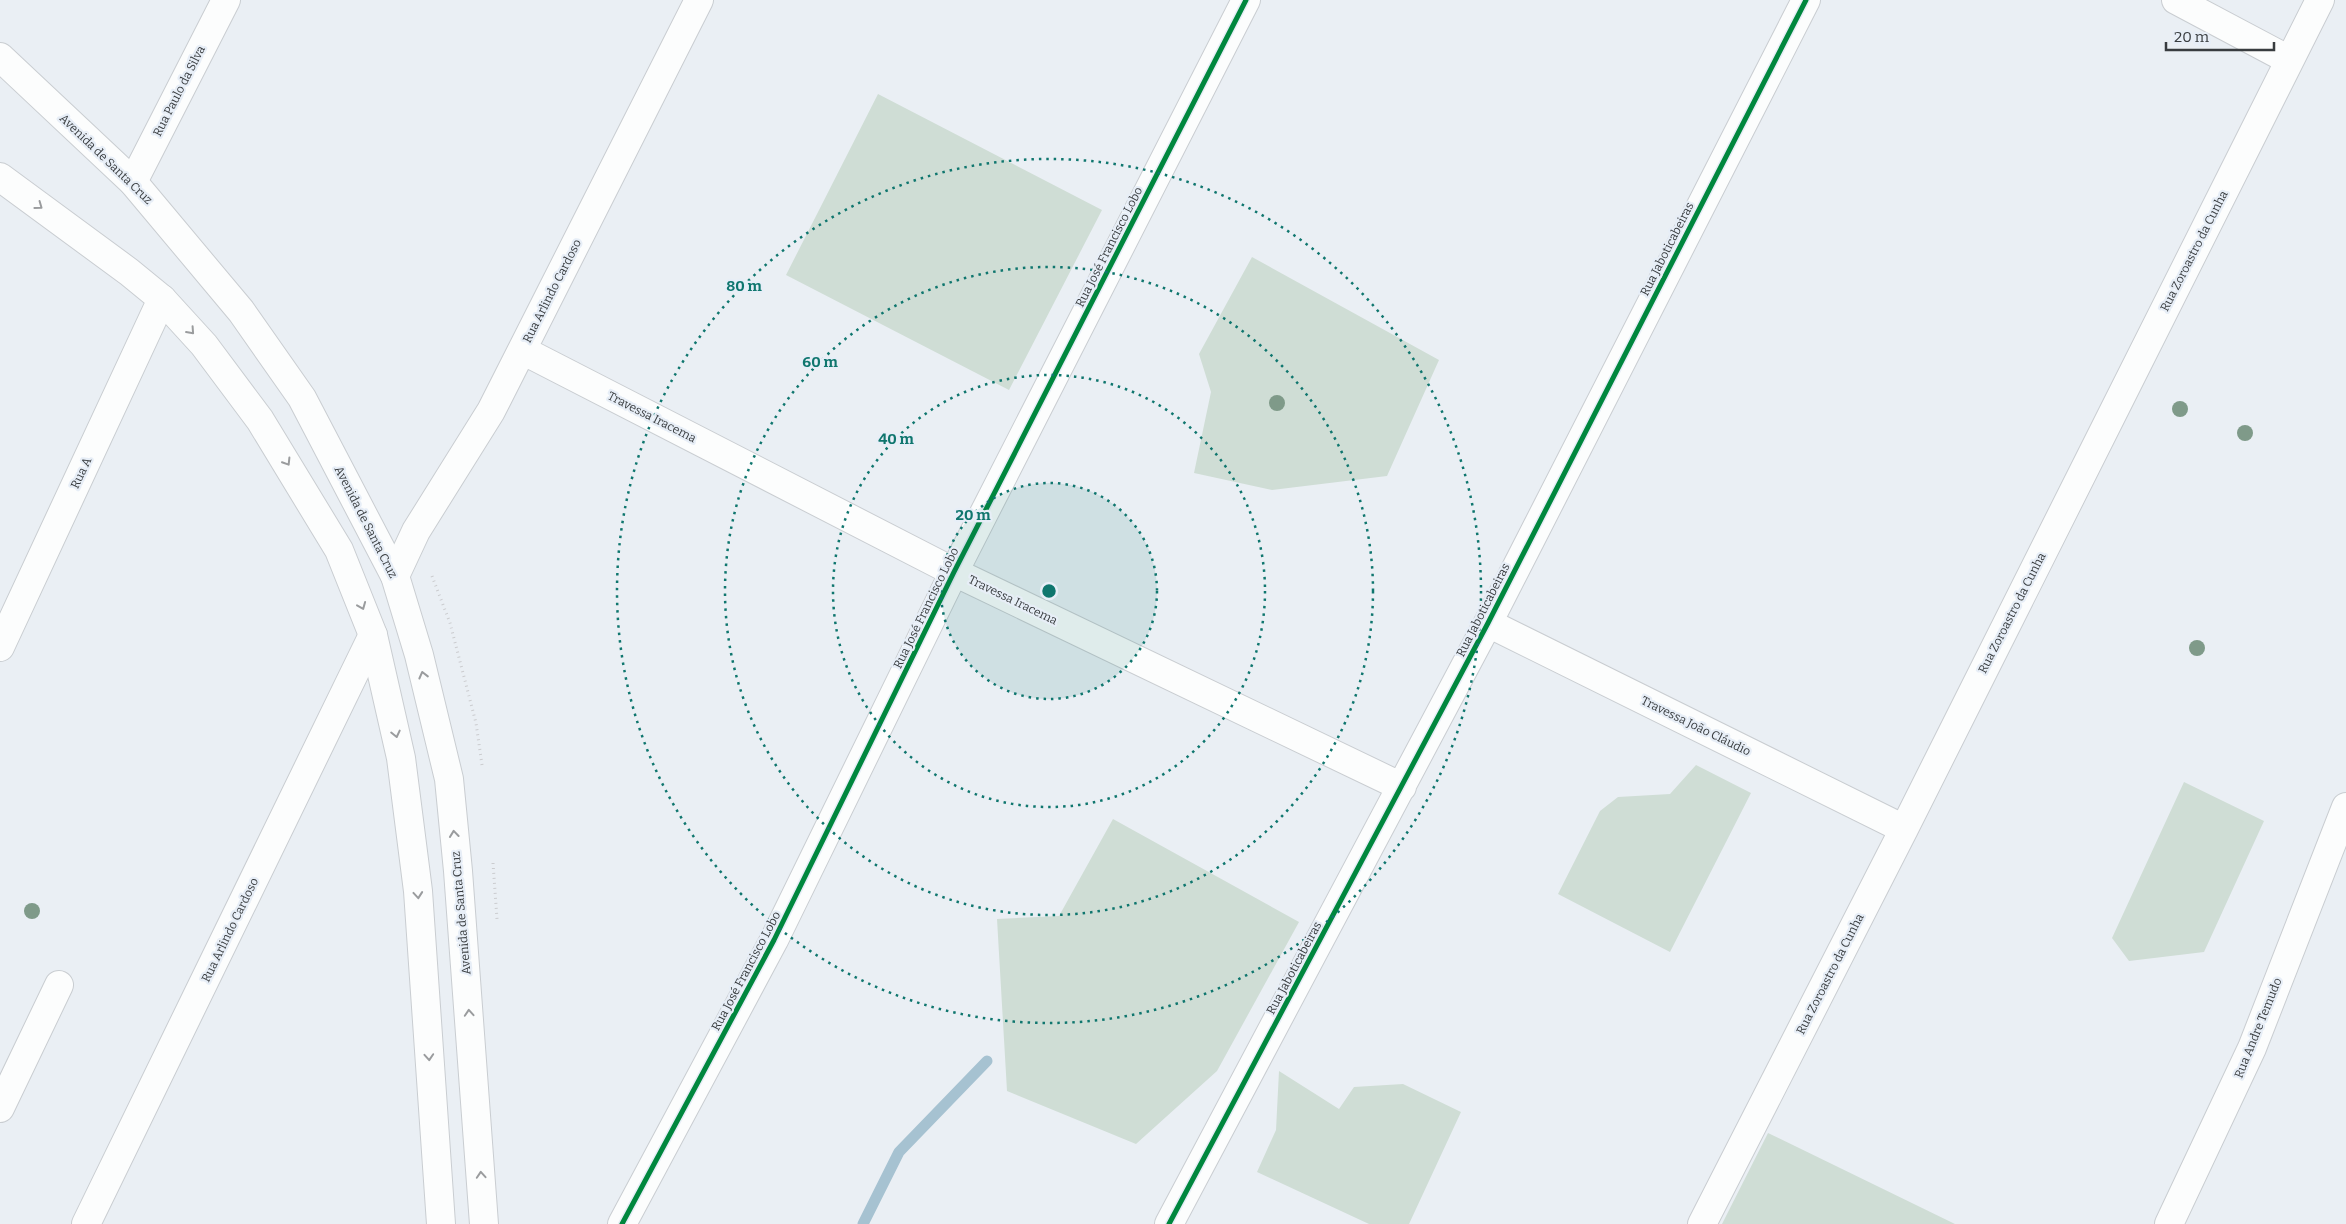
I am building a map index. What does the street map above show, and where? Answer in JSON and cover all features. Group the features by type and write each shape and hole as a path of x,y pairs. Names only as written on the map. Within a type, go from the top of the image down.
{"street":[{"name":"Rua Paulo da Silva","path":"133,182 226,0"},
{"name":"Rua Arlindo Cardoso","path":"395,576 416,531 491,411 699,0"},
{"name":"Rua José Francisco Lobo","path":"622,1224 774,940 954,572 1246,0"},
{"name":"Rua Jaboticabeiras","path":"1169,1224 1488,624 1806,0"},
{"path":"2176,0 2289,60"},
{"name":"Rua Zoroastro da Cunha","path":"1702,1224 1904,829 2320,0"},
{"name":"Avenida de Santa Cruz","path":"0,57 133,182 241,311 302,398 395,576 419,655 449,778 458,871 484,1224"},
{"path":"0,177 162,299 204,345 243,398 302,486 339,550 373,635 401,758 418,891 441,1224"},
{"name":"Rua A","path":"0,648 162,299"},
{"name":"Travessa Iracema","path":"522,350 954,572 1402,787"},
{"name":"Travessa João Cláudio","path":"1488,624 1904,829"},
{"name":"Rua Arlindo Cardoso","path":"86,1224 373,635"},
{"name":"Rua Andre Temudo","path":"2169,1224 2252,1048 2343,822"},
{"path":"0,1108 59,985"}],"shaded area":[{"path":"878,94 1102,210 1009,390 786,275"},
{"path":"1252,257 1439,360 1387,476 1272,490 1194,473 1211,392 1199,354"},
{"path":"1696,765 1751,793 1670,952 1558,894 1600,811 1618,797 1670,794"},
{"path":"2184,782 2264,821 2204,952 2129,961 2112,938"},
{"path":"1113,819 1299,922 1217,1071 1136,1144 1007,1091 997,919 1059,916"},
{"path":"1279,1071 1339,1109 1354,1087 1403,1084 1461,1112 1409,1224 1369,1224 1257,1172 1276,1130"},
{"path":"1768,1133 1955,1224 1722,1224"}],"waterway":[{"path":"863,1224 899,1152 987,1061"}],"cycle path":[{"path":"622,1224 774,940 954,572 1246,0"},
{"path":"1169,1224 1488,623 1806,0"}]}
